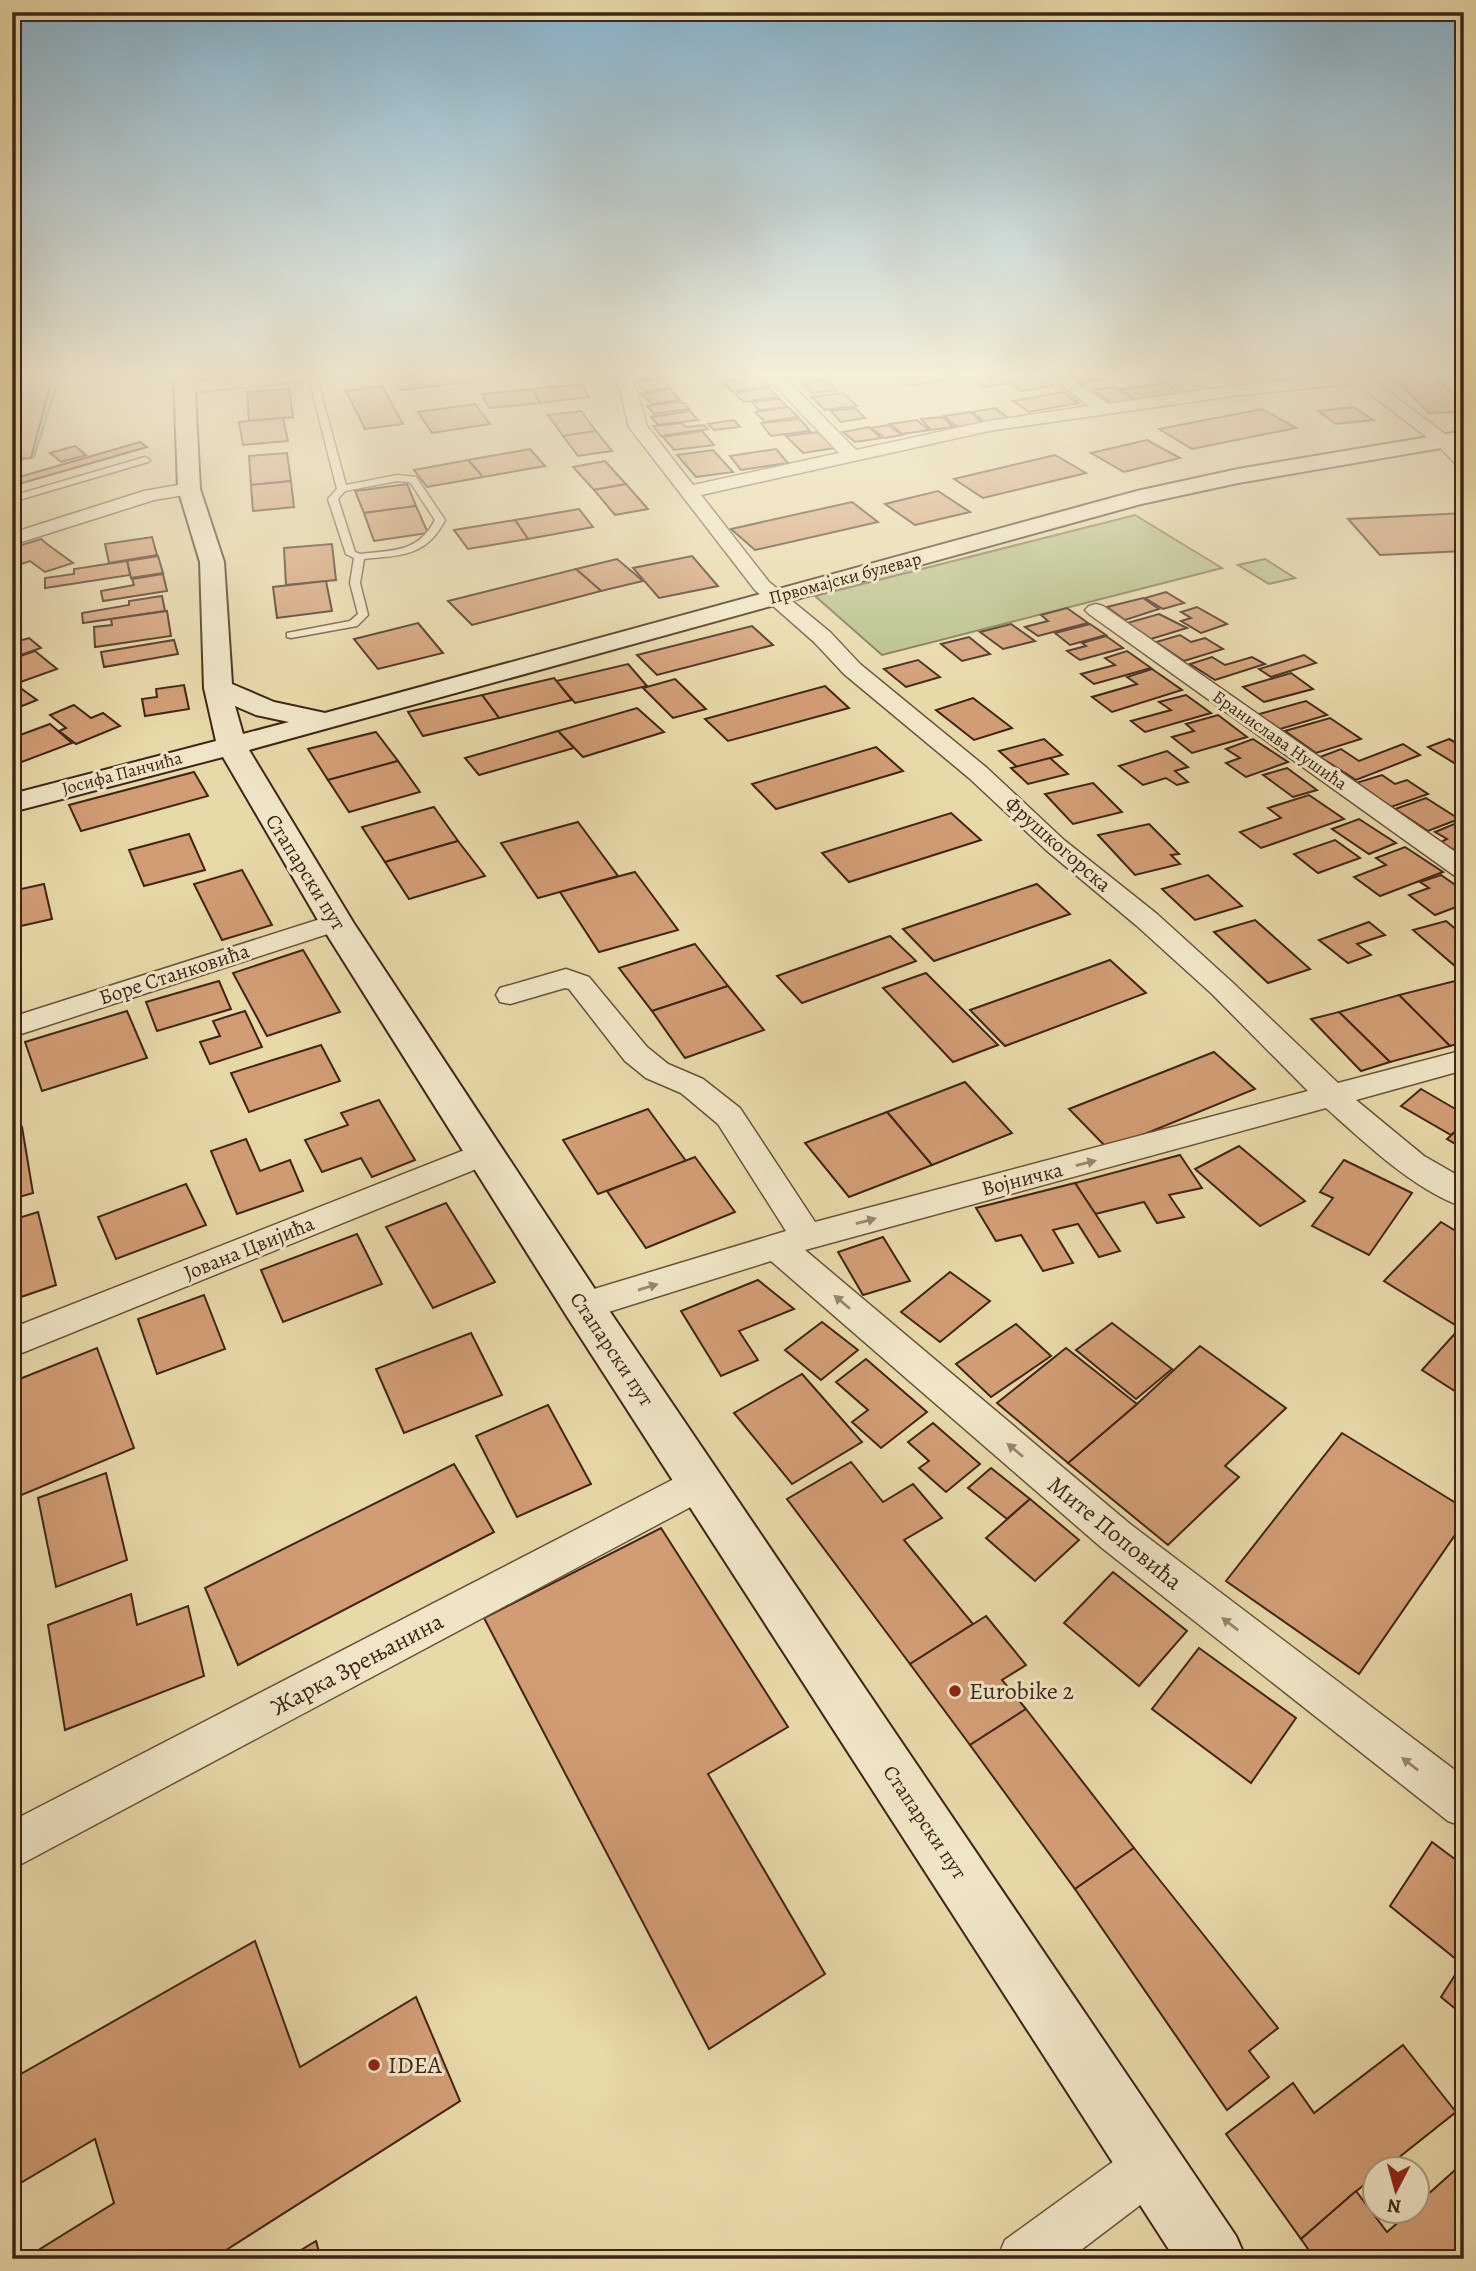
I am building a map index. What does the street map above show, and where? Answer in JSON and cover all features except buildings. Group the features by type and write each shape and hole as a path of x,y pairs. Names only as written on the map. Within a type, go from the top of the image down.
{"main road":[{"name":"Стапарски пут","path":"189,481 212,562 219,692 232,745 281,833 583,1306 1213,2259"},
{"name":"Првомајски булевар","path":"232,745 1137,498 1214,481"},
{"path":"128,770 210,714 219,692 266,709 298,717 330,720"},
{"name":"Јосифа Панчића","path":"12,803 128,770 232,745"}],"street":[{"name":"Фрушкогорска","path":"680,481 762,586 822,637 852,669 978,773 1055,845 1147,919 1334,1097 1413,1164 1464,1195"},
{"path":"689,492 737,481"},
{"path":"12,539 151,495 189,489"},
{"name":"Бранислава Нушића","path":"1096,610 1464,870"},
{"name":"Боре Станковића","path":"12,1027 336,922"},
{"name":"Мите Поповића","path":"510,995 566,978 579,984 636,1054 657,1071 692,1086 729,1116 792,1242 1116,1536 1464,1805"},
{"name":"Војничка","path":"583,1306 792,1242 1464,1060"},
{"name":"Јована Цвијића","path":"12,1343 485,1153"},
{"name":"Жарка Зрењанина","path":"12,1846 701,1482"},
{"path":"1024,2259 1150,2166"}],"lane":[{"path":"12,499 73,481"},
{"path":"340,481 342,489"},
{"path":"382,481 342,489 333,499 351,554 359,557 418,549 434,534 440,520 414,481"},
{"path":"291,635 353,624 360,620 363,615 355,583 359,557"}],"green space":[{"path":"1135,515 1222,568 882,655 815,596"},
{"path":"1265,559 1295,578 1269,584 1238,565"}],"place":[{"name":"Eurobike 2","path":"955,1691"},
{"name":"IDEA","path":"374,2065"}]}
